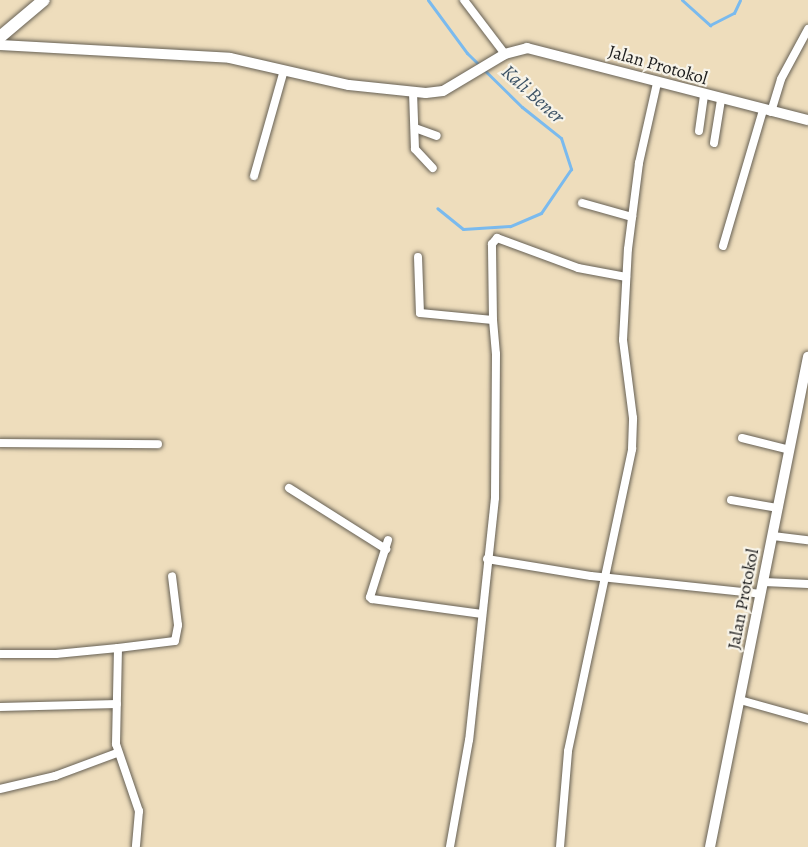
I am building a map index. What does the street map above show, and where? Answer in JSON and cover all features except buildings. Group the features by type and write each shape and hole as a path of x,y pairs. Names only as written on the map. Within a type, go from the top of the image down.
{"main road":[{"path":"0,37 44,0"}],"street":[{"path":"0,45 193,54 284,70 349,85 413,92 443,91 502,56 465,0"},
{"path":"723,246 767,111 808,29"},
{"name":"Jalan Protokol","path":"502,56 536,49 721,100 808,120"},
{"path":"254,176 284,70"},
{"path":"560,847 568,751 633,440 623,340 626,277 639,163 657,82"},
{"path":"413,92 415,149 433,168"},
{"path":"699,131 704,95"},
{"path":"714,143 721,100"},
{"path":"415,128 437,136"},
{"path":"582,203 632,217"},
{"path":"450,847 469,740 495,466 492,244 497,238 578,267 626,277"},
{"path":"418,257 420,313 493,320"},
{"name":"Jalan Protokol","path":"712,847 808,357"},
{"path":"742,438 790,450"},
{"path":"0,442 158,444"},
{"path":"289,488 387,545 371,593 372,599 482,614"},
{"path":"731,500 778,508"},
{"path":"773,536 808,540"},
{"path":"487,559 604,577 761,594"},
{"path":"0,654 118,648 175,641 178,625 172,576"},
{"path":"764,582 808,584"},
{"path":"118,648 117,753 139,811 136,847"},
{"path":"740,700 808,719"},
{"path":"0,707 117,704"},
{"path":"0,789 55,776 117,753"}],"waterway":[{"name":"Kali Bener","path":"428,0 467,53 522,107 561,138 571,169 541,213 510,226 463,229 437,208"},
{"name":"Kali Bener","path":"682,0 710,25 734,13 740,0"}]}
